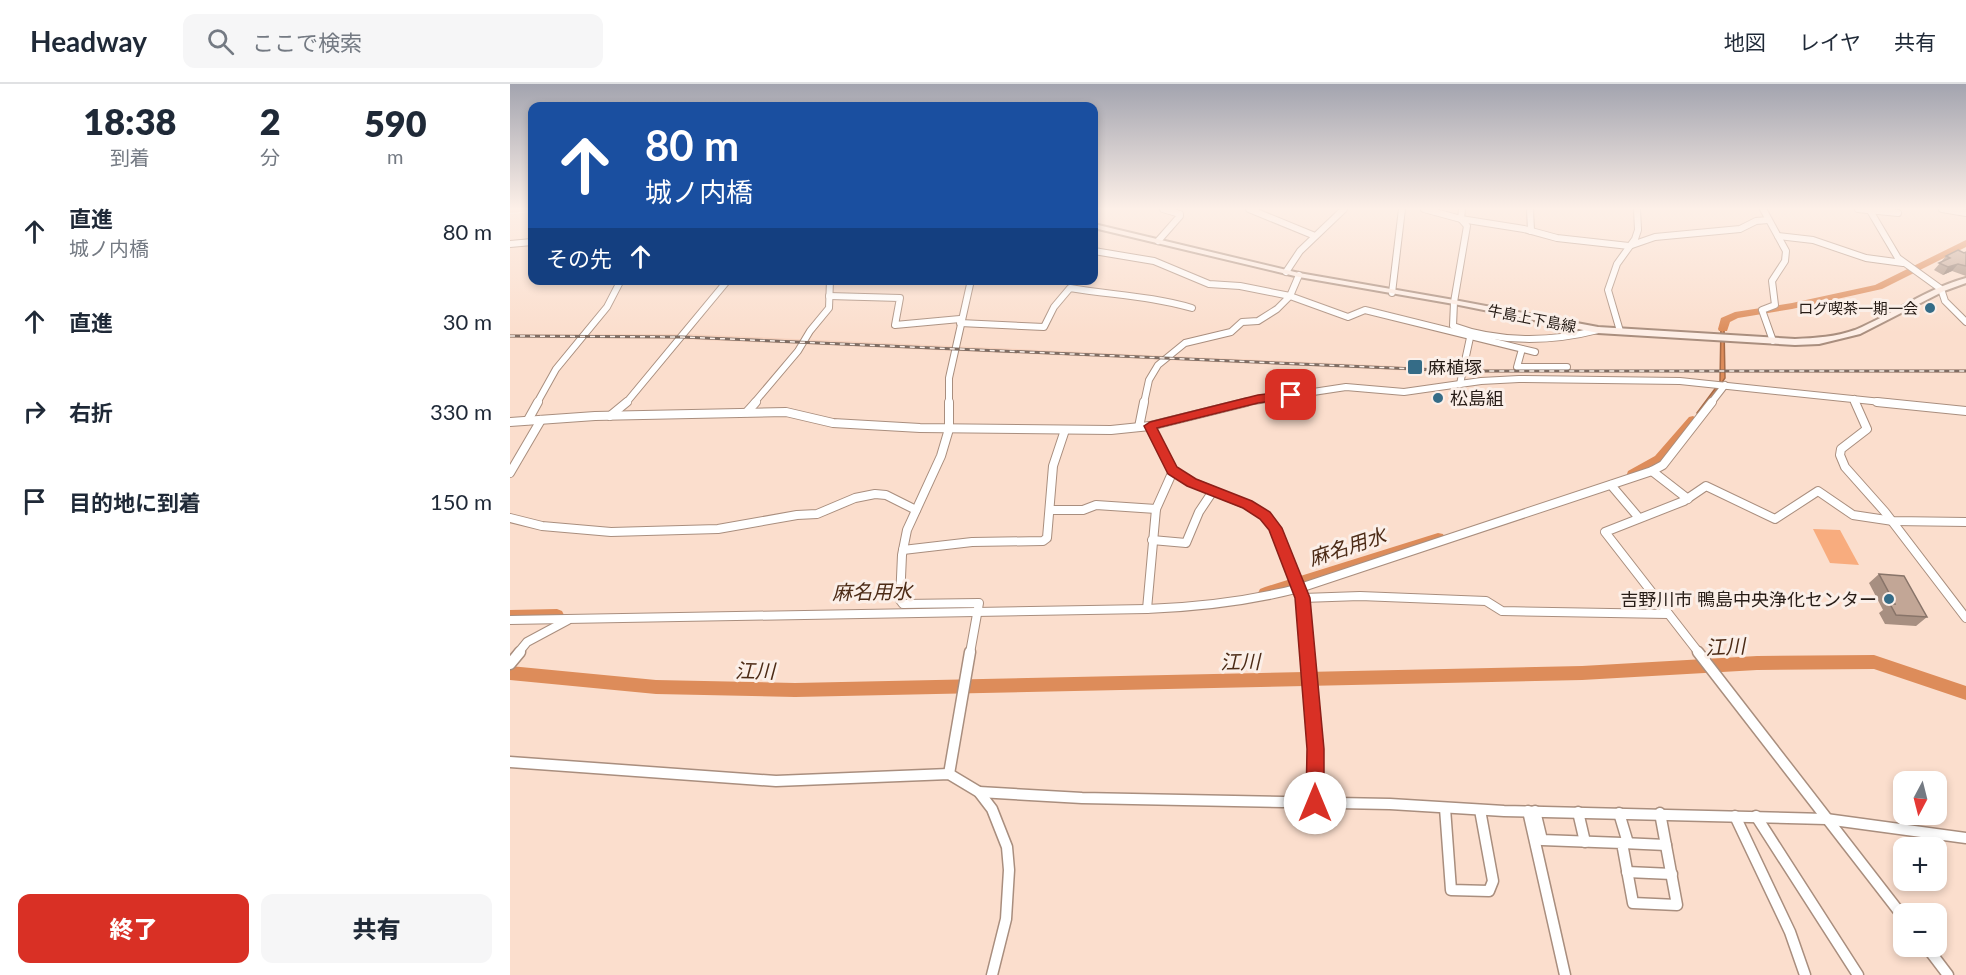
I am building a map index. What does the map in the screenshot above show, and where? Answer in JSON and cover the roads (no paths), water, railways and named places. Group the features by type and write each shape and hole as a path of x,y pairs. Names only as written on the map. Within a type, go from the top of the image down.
{"main road":[{"name":"牛島上下島線","path":"1198,251 1299,276 1454,302 1598,330 1773,341 1819,341 1857,332 1941,289 1966,280"}],"street":[{"path":"1286,272 1300,251"},
{"path":"1392,293 1397,251"},
{"path":"1463,251 1454,302 1453,326 1471,335 1551,339 1598,330"},
{"path":"1620,331 1608,290 1613,273 1626,251"},
{"path":"1773,341 1763,311 1775,305 1771,284 1773,277 1783,268 1786,251"},
{"path":"1845,251 1873,260 1904,265"},
{"path":"1893,251 1904,265 1941,289 1945,302 1966,322"},
{"path":"1098,252 1154,261 1209,284 1240,286 1290,296 1348,317 1365,310 1535,352"},
{"path":"1138,428 1149,380 1158,364 1185,343 1231,332 1242,322 1258,321 1277,309 1290,296 1299,276"},
{"path":"528,420 556,369 606,307 618,285"},
{"path":"610,416 633,397 724,285"},
{"path":"747,412 798,351 810,331 829,308 830,285"},
{"path":"949,774 978,603 903,604 900,600 903,550 907,530 942,456 949,429 949,378 970,285"},
{"path":"829,296 900,298 895,325 960,321 1040,328 1044,327 1054,307 1070,288 1115,296 1162,299 1192,308"},
{"path":"1460,384 1471,335"},
{"path":"1522,349 1517,367 1567,367"},
{"path":"510,422 610,416 786,412 833,423 949,429 1111,430 1150,426 1274,396 1308,394 1354,386 1404,392 1481,381 1543,380 1649,380 1715,384 1966,411"},
{"path":"510,620 1230,604 1299,585 1652,471 1662,465 1725,385"},
{"path":"1854,399 1867,429 1841,449 1840,455 1845,467 1893,521 1966,618"},
{"path":"510,473 541,420"},
{"path":"1150,426 1173,471 1192,482 1247,505 1265,516 1275,528 1303,598 1316,749 1315,803"},
{"path":"903,550 932,549 972,542 1043,541 1047,538 1053,466 1065,430"},
{"path":"1147,606 1156,509 1173,471"},
{"path":"1652,471 1688,499"},
{"path":"1611,485 1639,518"},
{"path":"1893,904 1605,532 1688,499 1706,486 1775,519 1818,491 1853,515 1893,521 1966,522"},
{"path":"1152,540 1186,543 1199,512 1213,490"},
{"path":"510,518 542,526 611,532 718,529 797,515 817,514 855,498 875,494 892,497 916,510"},
{"path":"1050,510 1083,510 1096,505 1156,509"},
{"path":"1303,598 1360,596 1486,601 1502,611 1668,614"},
{"path":"513,660 527,642 570,620"},
{"path":"510,762 776,781 949,774 980,792 992,809 1006,847 1009,870 1006,919 992,975"},
{"path":"980,792 1082,798 1827,819 1966,838"},
{"path":"1445,808 1450,890 1489,891 1493,881 1480,810"},
{"path":"1531,811 1542,840 1666,845"},
{"path":"1531,811 1565,975"},
{"path":"1578,812 1585,842"},
{"path":"1619,813 1633,903 1677,905 1660,813"},
{"path":"1735,816 1790,932 1805,975"},
{"path":"1756,816 1858,975"},
{"path":"1627,872 1672,874"},
{"path":"1934,957 1948,975"}],"waterway":[{"name":"麻名用水","path":"1723,329 1725,320 1735,315 1792,306 1878,287 1951,251"},
{"name":"麻名用水","path":"1633,474 1660,459 1693,420"},
{"name":"麻名用水","path":"1265,593 1438,538"},
{"name":"麻名用水","path":"510,616 557,615"},
{"name":"江川","path":"510,673 656,687 795,690 1582,673 1757,663 1874,662 1966,693"}],"railway":[{"path":"510,336 682,337 1462,371 1966,371"}],"place":[{"name":"ログ喫茶一期一会","path":"1930,308"},
{"name":"麻植塚","path":"1415,367"},
{"name":"松島組","path":"1438,398"},
{"name":"吉野川市 鴨島中央浄化センター","path":"1889,599"}]}
